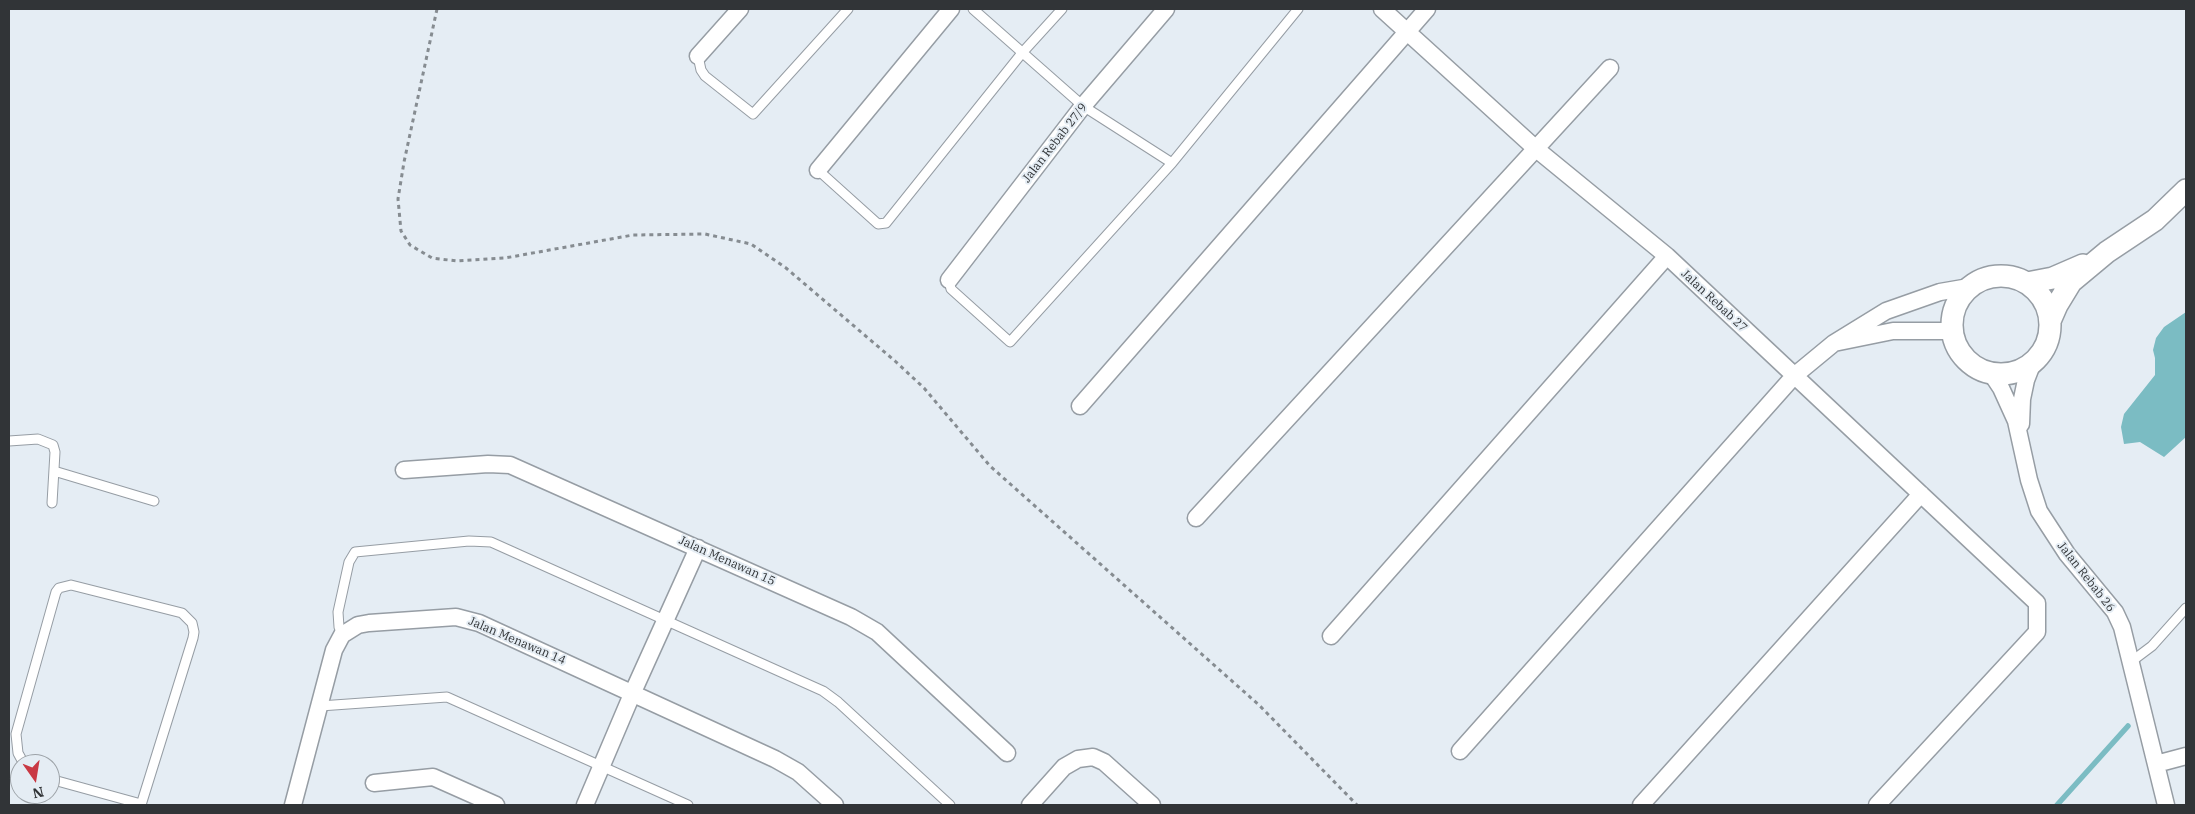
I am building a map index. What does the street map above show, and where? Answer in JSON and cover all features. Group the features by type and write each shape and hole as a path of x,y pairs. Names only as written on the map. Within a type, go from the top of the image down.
{"street":[{"path":"698,56 740,9"},
{"path":"818,170 951,9"},
{"name":"Jalan Rebab 27/9","path":"948,280 1082,106 1166,9"},
{"name":"Jalan Rebab 27","path":"1382,9 1535,148 1667,256 2038,603 2037,632 1876,805"},
{"path":"1080,406 1427,9"},
{"path":"1196,518 1610,68"},
{"path":"2021,438 2022,399 2026,380 2034,362 2047,343 2050,321 2071,282 2107,252 2154,220 2186,190"},
{"path":"2028,283 2053,278 2107,252"},
{"path":"1331,636 1667,256"},
{"path":"2034,362 2009,373 1991,373 1981,370 1964,358 1958,350 1952,331 1953,311 1962,294 1969,287 1978,281 1998,275 2013,277 2035,288 2046,303 2050,321"},
{"path":"1460,752 1794,376 1834,343 1886,311 1940,292 1969,287"},
{"path":"1834,343 1893,331 1952,331"},
{"path":"1991,373 2009,404 2021,438"},
{"name":"Jalan Rebab 26","path":"2021,438 2029,480 2039,511 2067,554 2114,612 2122,627 2132,661 2166,805"},
{"name":"Jalan Menawan 15","path":"404,470 488,464 510,465 851,617 877,632 1007,753"},
{"path":"1641,805 1921,494"},
{"path":"585,805 633,692 698,548"},
{"name":"Jalan Menawan 14","path":"342,635 358,625 369,623 442,617 468,618 633,692 788,765 834,805"},
{"path":"294,805 334,650 342,635"},
{"path":"2156,764 2186,756"},
{"path":"1030,805 1064,767 1078,759 1093,757 1104,762 1152,805"},
{"path":"374,783 432,777 496,805"}],"lane":[{"path":"698,56 701,70 705,76 753,114 848,9"},
{"path":"973,9 1082,106 1172,163"},
{"path":"818,170 878,224 886,224 1022,54 1062,9"},
{"path":"948,280 951,289 1010,342 1172,163 1298,9"},
{"path":"9,441 38,439 53,446 55,452 52,503"},
{"path":"54,472 154,501"},
{"path":"342,635 338,612 349,562 355,552 481,540 491,542 823,690 950,805"},
{"path":"18,754 16,734 56,592 59,588 71,585 182,613 192,623 193,638 141,805 60,782"},
{"path":"2132,661 2152,646 2186,608"},
{"path":"320,706 447,697 688,805"}],"path":[{"path":"437,9 398,198 401,231 410,245 432,258 457,261 505,258 633,235 705,234 751,244 786,268 895,361 924,388 990,466 1260,705 1357,805"}],"water":[{"path":"2186,312 2186,437 2164,457 2140,442 2124,444 2121,427 2124,414 2155,375 2153,350 2156,338 2164,327"}],"waterway":[{"path":"2057,805 2128,726"}]}
